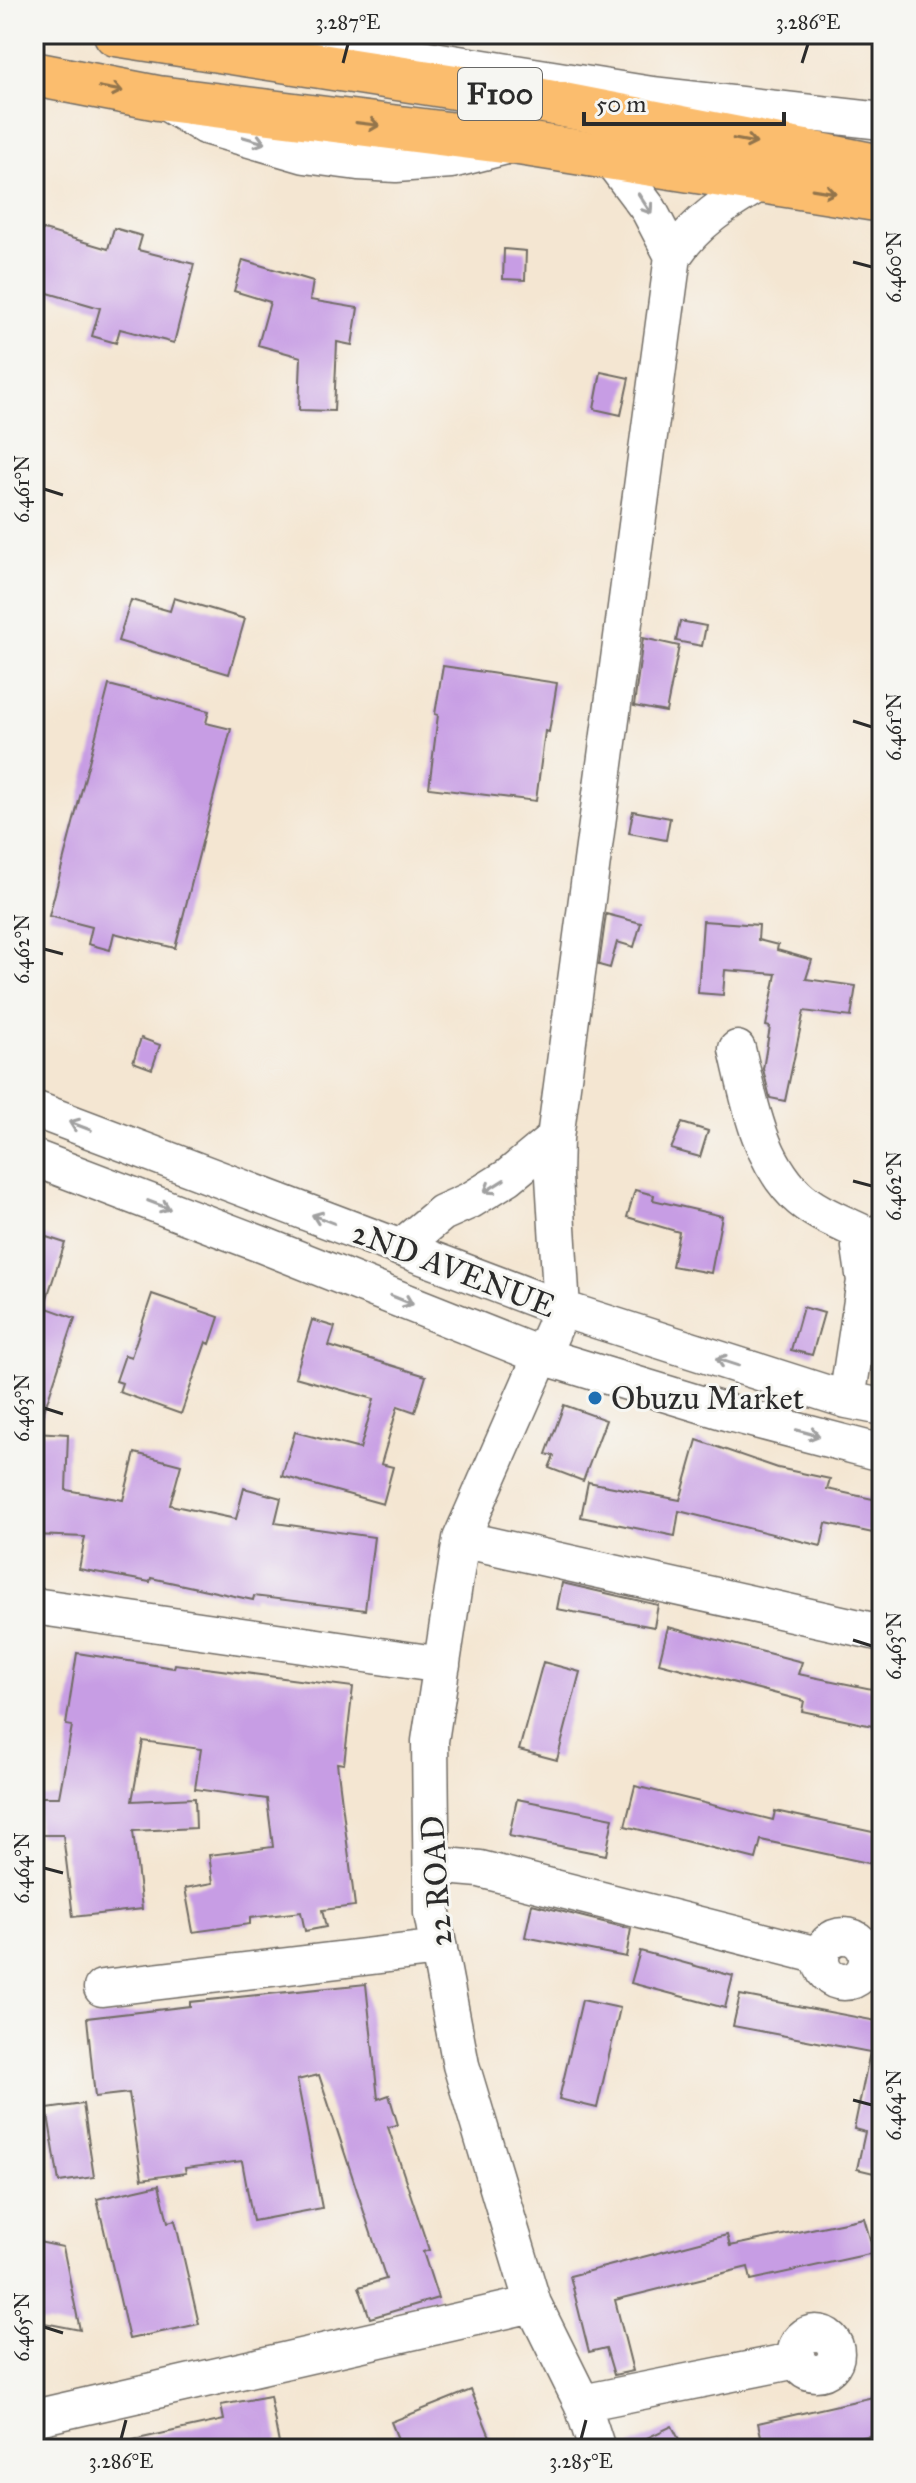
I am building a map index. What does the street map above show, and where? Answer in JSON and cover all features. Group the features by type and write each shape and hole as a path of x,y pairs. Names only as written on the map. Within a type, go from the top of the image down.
{"main road":[{"name":"F100","path":"116,34 538,100 882,167"},
{"path":"34,74 158,98 519,143 882,200"}],"street":[{"path":"272,34 652,95 882,121"},
{"path":"609,157 649,210 673,256"},
{"path":"562,1309 554,1189 555,1138 673,256 686,237 704,220 726,202 762,182"},
{"path":"737,1049 754,1123 776,1168 797,1196 877,1234 860,1247 865,1281 847,1400"},
{"name":"2ND AVENUE","path":"34,1109 562,1309 847,1400 882,1407"},
{"path":"400,1248 442,1213 471,1200 508,1177 555,1138"},
{"name":"2ND AVENUE","path":"34,1158 542,1356 733,1414 882,1453"},
{"name":"22 ROAD","path":"562,1309 461,1539 430,1741 432,1913 461,2065 533,2304 582,2403 597,2449"},
{"path":"461,1539 882,1633"},
{"path":"34,1606 442,1665"},
{"path":"433,1865 480,1869 821,1956"},
{"path":"102,1988 439,1948"},
{"path":"34,2418 533,2304"},
{"path":"582,2403 797,2360"}],"building":[{"path":"34,227 108,249 114,228 142,236 138,250 194,264 174,343 120,329 116,343 92,336 100,308 34,289"},
{"path":"504,249 526,251 525,280 503,279"},
{"path":"243,260 313,281 310,300 358,308 352,345 337,342 334,411 299,410 301,357 258,345 270,302 234,291"},
{"path":"601,372 629,378 621,415 594,409"},
{"path":"174,598 245,619 229,674 118,641 131,600 170,611"},
{"path":"680,621 706,626 702,646 676,641"},
{"path":"643,638 679,646 666,712 634,706"},
{"path":"443,666 557,683 549,732 545,731 536,801 429,788 438,715 435,714"},
{"path":"109,685 209,711 206,723 231,729 175,948 114,933 110,950 88,944 92,927 49,916"},
{"path":"633,811 670,818 666,840 629,833"},
{"path":"606,914 641,923 634,947 617,942 610,968 599,965"},
{"path":"703,921 759,925 758,940 778,945 777,950 812,960 806,979 856,986 851,1017 804,1011 785,1101 770,1098 763,1069 770,1027 766,1026 776,974 725,970 723,995 698,993"},
{"path":"141,1038 160,1045 152,1069 133,1062"},
{"path":"682,1123 708,1131 700,1157 671,1149"},
{"path":"635,1190 654,1195 653,1200 722,1216 711,1273 672,1266 679,1232 627,1217"},
{"path":"34,1233 65,1243 44,1307 75,1318 38,1429 34,1428"},
{"path":"152,1294 219,1317 210,1344 206,1342 181,1414 119,1392 122,1383 116,1381 125,1355 131,1357"},
{"path":"803,1307 824,1313 812,1355 791,1350"},
{"path":"312,1320 335,1327 329,1346 426,1376 415,1412 398,1406 381,1464 393,1467 383,1504 282,1476 295,1432 360,1449 374,1399 295,1377"},
{"path":"564,1405 606,1420 583,1481 549,1468 554,1456 546,1454"},
{"path":"34,1432 68,1434 66,1490 123,1500 135,1453 181,1465 170,1505 236,1519 244,1488 281,1498 275,1523 374,1537 365,1610 254,1596 253,1600 151,1578 150,1582 79,1569 85,1537 34,1535"},
{"path":"697,1440 778,1468 830,1479 827,1489 882,1501 882,1535 826,1523 821,1546 679,1511 675,1536 581,1517 588,1482 680,1500"},
{"path":"562,1583 658,1605 654,1627 557,1609"},
{"path":"668,1627 802,1662 798,1674 882,1691 882,1728 802,1711 804,1701 659,1663"},
{"path":"77,1653 174,1668 175,1664 353,1687 344,1764 337,1763 355,1906 322,1910 326,1927 305,1931 301,1912 250,1918 250,1924 193,1932 185,1888 213,1883 209,1855 273,1847 267,1799 195,1789 201,1749 143,1741 132,1801 195,1798 196,1828 133,1831 142,1909 73,1917 63,1835 38,1835 38,1797 59,1797 72,1726 66,1725"},
{"path":"543,1662 580,1672 557,1760 519,1750"},
{"path":"635,1786 773,1820 775,1811 882,1834 882,1866 761,1840 756,1859 625,1826"},
{"path":"517,1799 613,1818 606,1855 509,1836"},
{"path":"532,1904 631,1929 626,1957 525,1937"},
{"path":"640,1951 733,1976 725,2008 631,1983"},
{"path":"366,1984 378,2099 389,2095 398,2125 388,2127 429,2250 423,2252 438,2298 370,2318 359,2287 386,2279 319,2075 297,2080 322,2208 253,2221 242,2161 185,2168 186,2173 142,2179 129,2093 95,2097 87,2018 190,2006 190,2002"},
{"path":"740,1995 882,2022 882,2175 857,2169 865,2132 854,2129 870,2052 733,2026"},
{"path":"582,2000 620,2008 597,2108 559,2099"},
{"path":"83,2104 94,2177 59,2182 47,2109"},
{"path":"159,2185 168,2222 175,2220 199,2324 129,2339 97,2199"},
{"path":"864,2218 874,2253 751,2280 748,2267 615,2300 633,2371 614,2375 606,2348 589,2352 570,2276 727,2235 730,2246"},
{"path":"34,2241 63,2247 80,2330 34,2321"},
{"path":"471,2390 495,2449 402,2449 391,2422"},
{"path":"882,2395 882,2433 810,2449 764,2449 758,2423"},
{"path":"270,2396 280,2449 134,2449 133,2440 224,2420 221,2405"},
{"path":"672,2426 684,2449 624,2449"}],"place":[{"name":"Obuzu Market","path":"595,1398"}]}
